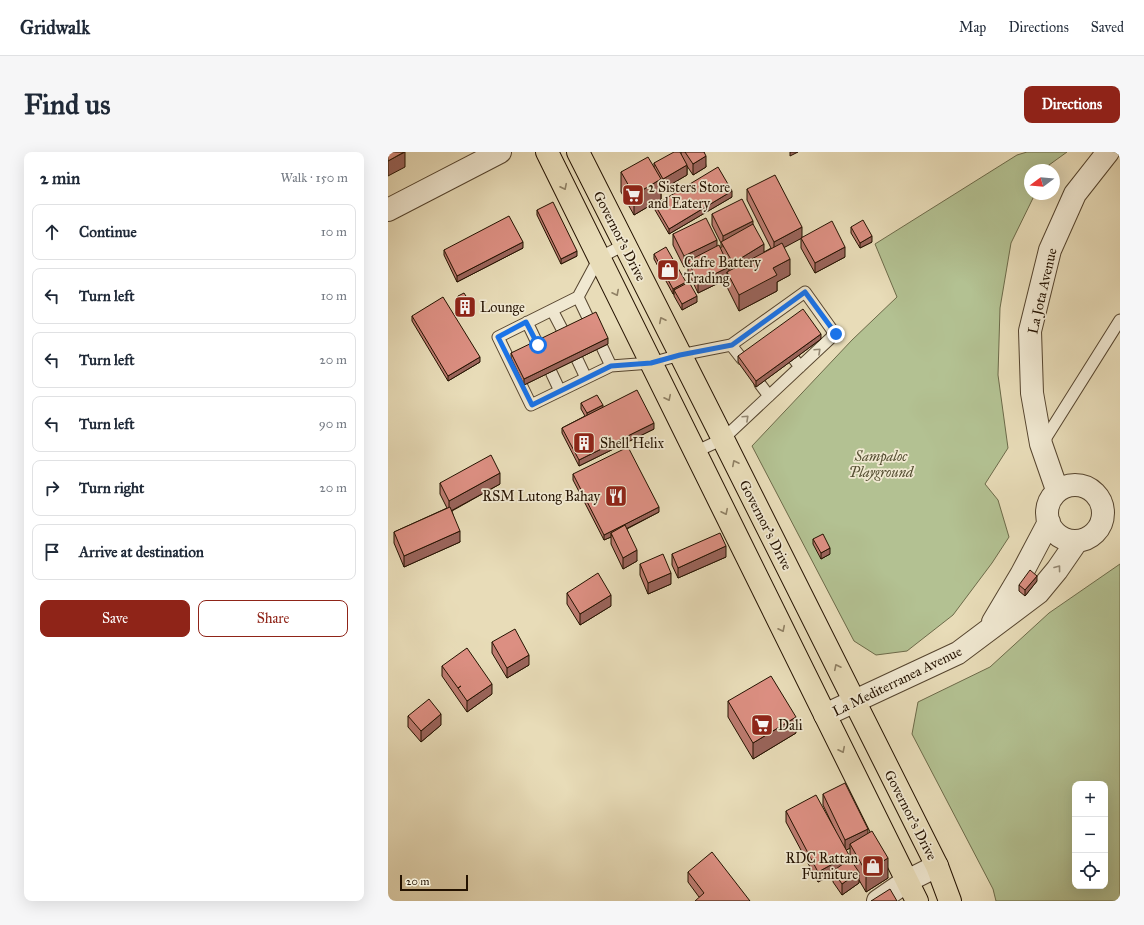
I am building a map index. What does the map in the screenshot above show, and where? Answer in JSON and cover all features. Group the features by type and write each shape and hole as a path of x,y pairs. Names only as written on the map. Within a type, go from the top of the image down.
{"highway":[{"name":"Governor's Drive","path":"547,152 917,901"},
{"name":"Governor's Drive","path":"578,152 937,866 950,901"}],"street":[{"path":"388,210 500,152"},
{"name":"La Jota Avenue","path":"1058,490 1041,444 1032,393 1030,331 1050,250 1075,194 1108,152"},
{"path":"1073,484 1082,485 1089,488 1096,493 1100,500 1111,506 1094,534 1086,539 1077,541 1068,540 1053,530 1047,514 1048,505 1058,490 1073,484"},
{"name":"La Mediterranea Avenue","path":"825,715 958,653 987,632 1013,603 1049,522"},
{"name":"La Mediterranea Avenue","path":"1013,603 1038,593 1057,570 1077,541"},
{"path":"878,901 907,882 937,866"}],"lane":[{"path":"624,245 599,258 578,298 526,322 498,337 532,405 611,366 651,363 680,355 732,345 805,292 836,334 797,363 769,396 723,439 695,452"},
{"path":"578,298 589,320"},
{"path":"552,310 564,333"},
{"path":"766,319 773,329"},
{"path":"1041,444 1120,320"},
{"path":"526,322 538,345"},
{"path":"732,345 742,359"},
{"path":"602,347 611,366"},
{"path":"576,359 586,378"},
{"path":"551,372 560,391"},
{"path":"760,384 769,396"}],"green space":[{"name":"Sampaloc Playground","path":"1027,152 1067,152 1050,164 1024,164 1024,200 1032,200 1011,243 1000,308 998,375 1008,448 985,484 998,500 1009,537 992,563 953,615 907,651 876,655 854,641 752,446 852,340 897,297 875,244 1017,155"},
{"path":"1120,564 1120,901 996,901 993,889 912,734 918,702 990,667 1049,613"}],"building":[{"path":"388,152 404,152 388,161"},
{"path":"674,152 680,152 687,165 663,179 654,163"},
{"path":"685,152 704,152 706,156 693,164"},
{"path":"648,157 661,179 634,195 621,172"},
{"path":"718,167 732,191 669,229 655,205"},
{"path":"775,175 802,227 774,242 747,189"},
{"path":"742,199 753,221 723,236 712,214"},
{"path":"553,202 577,251 561,259 537,210"},
{"path":"509,216 523,242 457,276 444,250"},
{"path":"706,218 717,240 684,256 673,234"},
{"path":"863,220 872,236 860,243 851,227"},
{"path":"832,221 845,247 815,263 801,238"},
{"path":"753,224 764,244 733,263 721,242"},
{"path":"782,243 790,259 773,268 777,275 739,295 727,272"},
{"path":"719,245 729,267 698,282 688,261"},
{"name":"Cafre Battery Trading","path":"666,247 686,282 673,289 654,254"},
{"path":"689,282 697,296 682,304 674,290"},
{"path":"464,293 473,307 467,311 458,296"},
{"path":"443,297 480,357 448,376 412,316"},
{"path":"803,309 821,334 756,381 738,356"},
{"path":"596,312 608,338 524,379 511,353"},
{"path":"637,390 654,423 579,460 562,428"},
{"path":"597,395 603,405 587,413 581,403"},
{"name":"RSM Lutong Bahay","path":"628,447 659,507 604,535 573,474"},
{"path":"491,455 500,473 449,501 440,483"},
{"path":"450,507 460,531 404,556 394,532"},
{"path":"625,525 637,550 623,558 611,533"},
{"path":"720,533 726,546 678,568 672,554"},
{"path":"823,534 830,548 821,553 813,539"},
{"path":"663,554 671,573 648,583 640,564"},
{"path":"1030,570 1037,576 1025,590 1019,585"},
{"path":"598,573 611,595 580,614 567,593"},
{"path":"515,629 529,655 507,668 492,642"},
{"path":"467,648 492,684 467,701 442,666"},
{"name":"Dali","path":"771,676 796,717 753,743 728,701"},
{"path":"429,699 441,714 421,731 408,716"},
{"path":"845,783 868,829 845,840 823,794"},
{"path":"816,795 849,855 818,872 786,811"},
{"path":"872,831 888,858 866,872 850,844"},
{"path":"712,852 750,901 695,901 704,893 688,872"},
{"path":"850,859 859,872 842,884 833,871"},
{"path":"890,889 897,901 871,901"}],"place":[{"name":"2 Sisters Store and Eatery","path":"633,195"},
{"name":"Cafre Battery Trading","path":"668,270"},
{"name":"Lounge","path":"465,307"},
{"name":"Shell Helix","path":"584,443"},
{"name":"RSM Lutong Bahay","path":"616,496"},
{"name":"Dali","path":"762,725"},
{"name":"RDC Rattan Furniture","path":"873,866"}],"route":[{"path":"538,345 526,322 498,337 532,405 611,366 651,363 680,355 732,345 805,292 836,334"}]}
